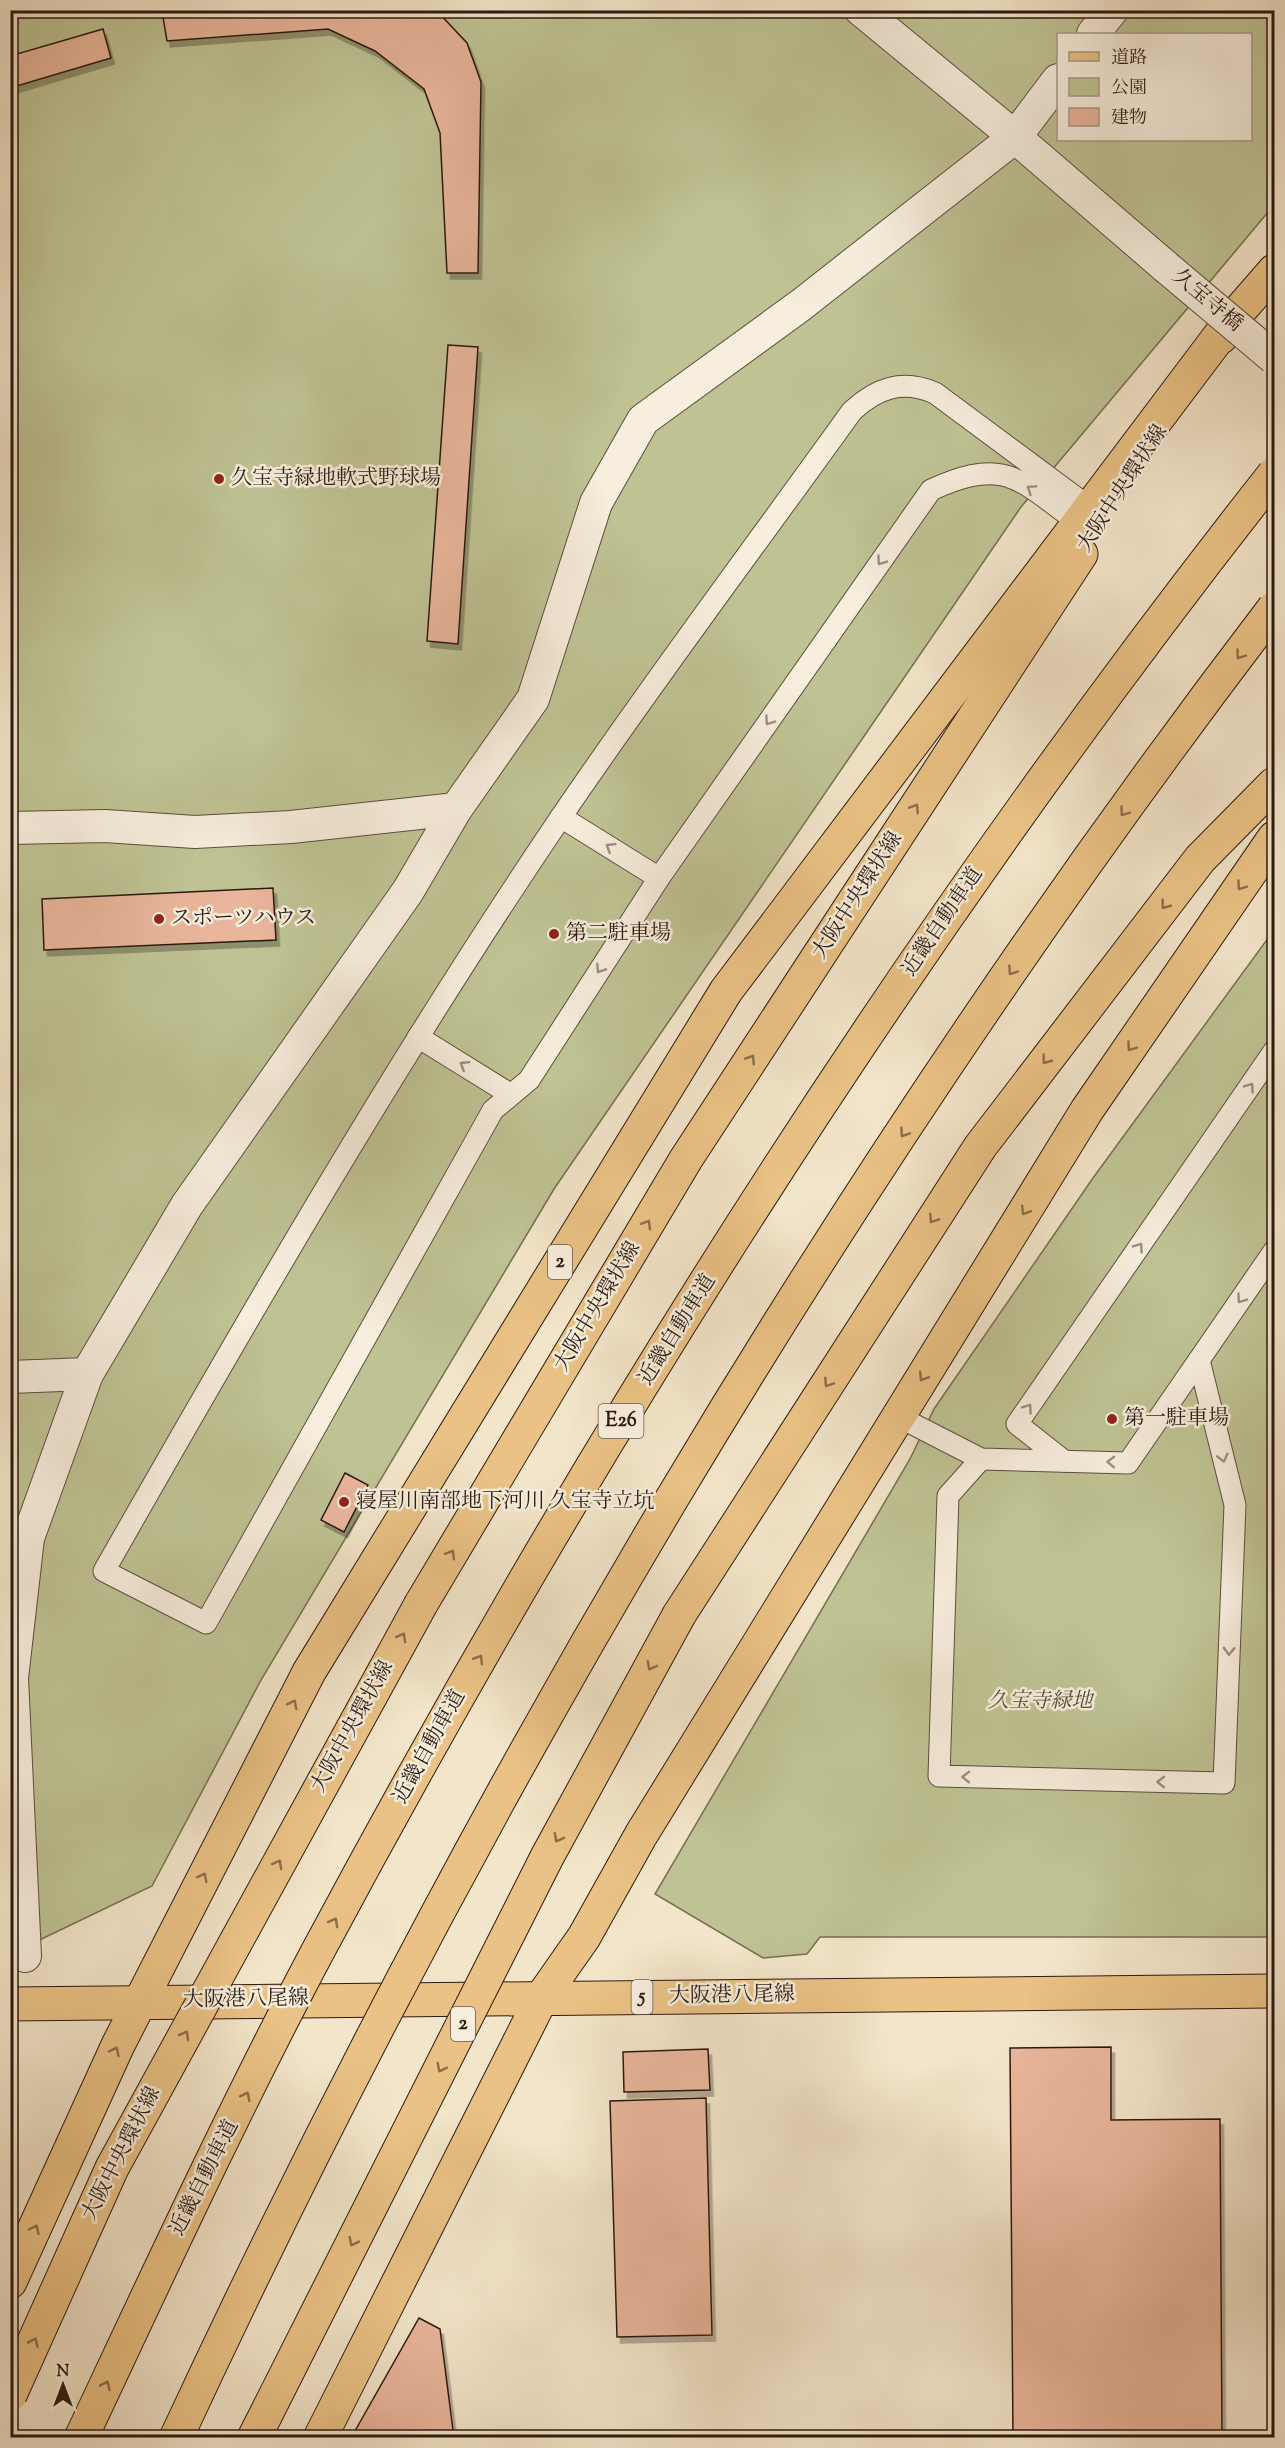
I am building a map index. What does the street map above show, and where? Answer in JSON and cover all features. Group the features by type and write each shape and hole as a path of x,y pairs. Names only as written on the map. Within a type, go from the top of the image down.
{"main road":[{"name":"大阪中央環状線","path":"10,2395 112,2168 421,1604 686,1159 1233,318 1275,271"},
{"name":"2","path":"10,2282 118,2045 309,1672 726,991 1233,318"},
{"name":"近畿自動車道","path":"81,2438 171,2245 317,1952 464,1685 617,1428 790,1151 999,839 1205,562 1275,474"},
{"path":"176,2438 249,2281 399,1988 544,1716 694,1462 860,1199 1064,894 1275,608"},
{"name":"2","path":"254,2438 547,1857 679,1615 980,1147 1200,859 1275,784"},
{"path":"325,2427 542,1997 584,1937 641,1835 1087,1110 1275,838"},
{"name":"大阪港八尾線","path":"10,2004 1275,1991"}],"street":[{"name":"久宝寺橋","path":"861,10 1015,137 1275,358"},
{"path":"1094,33 1112,10"},
{"path":"25,1956 12,1678 28,1538 87,1374 187,1205 408,891 456,809 533,699 596,503 643,420 801,305 1015,137 1057,83"},
{"path":"10,828 105,826 195,832 291,827 456,809"},
{"path":"10,1377 87,1374"}],"lane":[{"path":"899,385 920,387 935,393 1084,515 1012,476 996,473 962,476 931,490 659,878 529,1080 493,1110 206,1623 104,1571 267,1285 418,1037 561,817 845,420 865,398 899,385"},
{"path":"561,817 659,878"},
{"path":"418,1037 510,1094"},
{"path":"1064,1461 1017,1424 1275,1051"},
{"path":"899,1417 981,1459 1128,1463 1275,1251"},
{"path":"981,1459 948,1496 939,1776 1224,1783 1235,1505 1199,1360"}],"green space":[{"path":"11,11 1274,11 1274,205 1021,507 554,1189 261,1680 152,1886 25,1947 11,1947"},
{"name":"久宝寺緑地","path":"1274,930 1274,1937 820,1937 807,1954 763,1958 655,1894 910,1459 934,1409 1093,1178"}],"building":[{"path":"436,10 467,43 481,82 478,273 447,273 440,133 424,89 375,51 328,29 167,41 162,11"},
{"path":"103,29 111,58 10,88 10,56"},
{"path":"448,345 478,347 458,644 427,641"},
{"name":"スポーツハウス","path":"273,888 276,940 44,950 42,899"},
{"name":"寝屋川南部地下河川 久宝寺立坑","path":"345,1473 368,1485 344,1532 321,1520"},
{"path":"1111,2047 1111,2120 1220,2119 1222,2438 1013,2438 1010,2048"},
{"path":"708,2049 710,2090 624,2092 623,2052"},
{"path":"706,2098 712,2335 617,2337 610,2101"},
{"path":"419,2318 440,2329 454,2438 351,2438"}],"place":[{"name":"久宝寺緑地軟式野球場","path":"219,479"},
{"name":"スポーツハウス","path":"159,919"},
{"name":"第二駐車場","path":"554,934"},
{"name":"第一駐車場","path":"1112,1419"},
{"name":"寝屋川南部地下河川 久宝寺立坑","path":"344,1502"}]}
